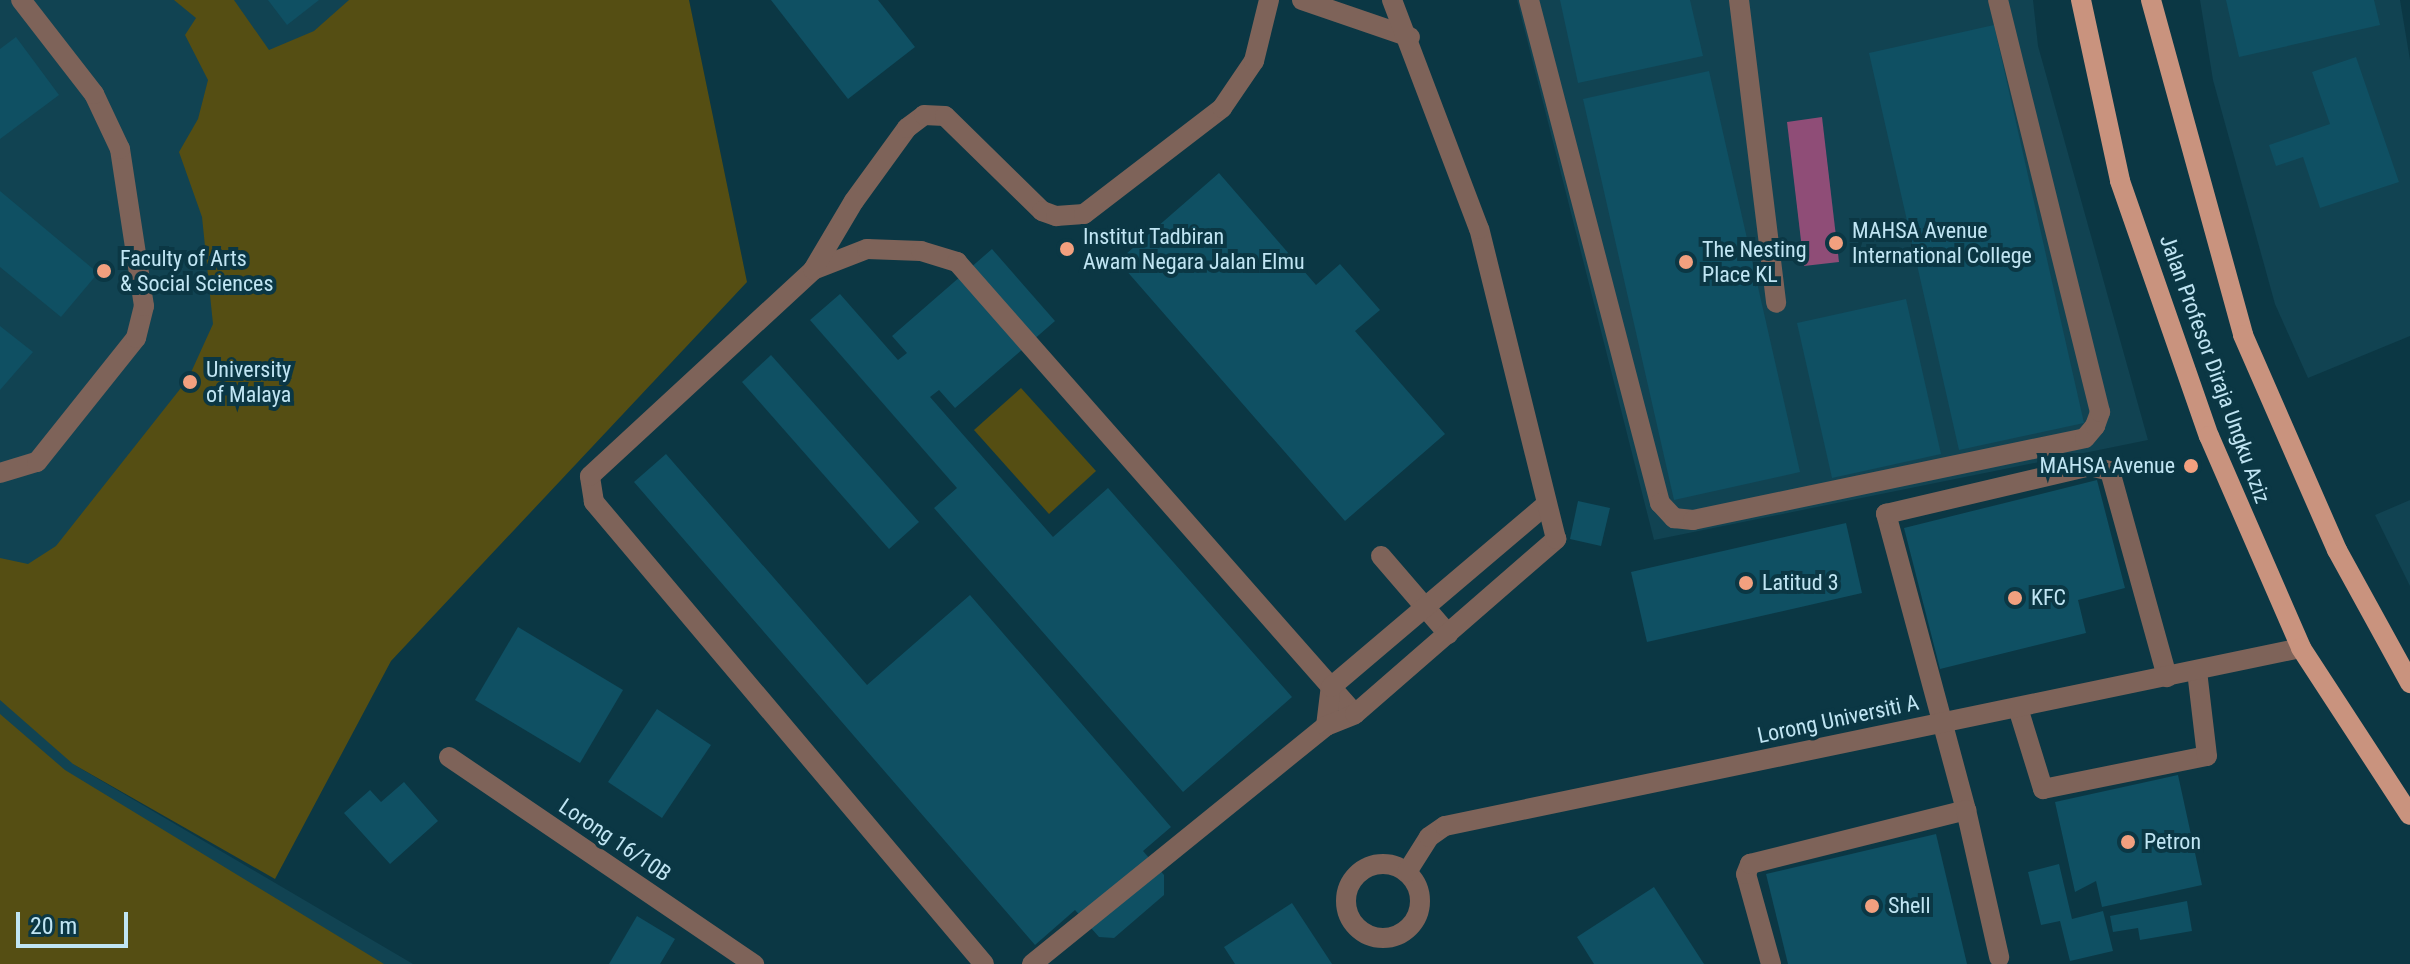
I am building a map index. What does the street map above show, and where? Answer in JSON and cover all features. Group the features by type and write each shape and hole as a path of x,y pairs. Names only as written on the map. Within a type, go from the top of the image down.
{"main road":[{"name":"Jalan Profesor Diraja Ungku Aziz","path":"2081,0 2120,181 2209,436 2301,648 2410,815"},
{"name":"Jalan Profesor Diraja Ungku Aziz","path":"2151,0 2243,335 2337,550 2410,683"}],"street":[{"path":"0,473 37,462 136,338 144,306 120,149 94,94 21,0"},
{"path":"984,964 588,488 598,463 813,270 854,201 907,128 924,115 945,116 1042,211 1070,217 1097,207 1222,108 1254,61 1269,0"},
{"path":"1302,0 1410,37"},
{"path":"1032,964 1326,726 1355,714 1556,539 1479,229 1410,37 1392,0"},
{"path":"1529,0 1660,503 1674,518 1693,520 2085,438 2095,426 2100,412 1998,0"},
{"path":"1739,0 1776,303"},
{"path":"813,270 867,249 921,251 957,262 1355,714"},
{"path":"1999,957 1966,810 1886,514 2090,466 2110,471 2167,677"},
{"path":"1326,726 1331,687 1547,504"},
{"path":"1381,556 1448,634"},
{"name":"Lorong Universiti A","path":"1407,872 1429,837 1445,826 2301,648"},
{"path":"2018,708 2043,789 2207,756 2197,671"},
{"name":"Lorong 16/10B","path":"449,757 754,964"},
{"path":"1771,964 1746,874 1750,864 1966,810"}],"shaded area":[{"name":"University of Malaya","path":"0,0 687,0 73,764 413,964 0,964"},
{"path":"174,0 234,0 269,50 314,31 349,0 689,0 747,282 391,661 275,879 73,764 0,700 0,558 28,564 56,546 188,379 213,324 202,217 179,152 198,119 208,80 185,35 196,18"},
{"name":"MAHSA Avenue International College","path":"1517,0 2033,0 2038,46 2148,440 1654,540"},
{"path":"2200,0 2400,0 2410,60 2410,336 2308,378 2275,304 2213,80"},
{"path":"1822,117 1839,262 1804,266 1787,122"},
{"path":"1021,388 1096,471 1049,514 974,430"},
{"path":"2410,500 2410,586 2375,515"},
{"path":"0,714 65,770 384,964 0,964"}],"building":[{"path":"268,0 319,0 287,25"},
{"path":"771,0 878,0 915,47 848,99"},
{"path":"1560,0 1690,0 1703,56 1578,83"},
{"path":"2226,0 2374,0 2380,25 2239,57"},
{"path":"1994,25 2084,423 1959,450 1869,53"},
{"path":"16,37 59,95 0,139 0,49"},
{"path":"2356,57 2399,182 2320,208 2303,157 2276,166 2269,145 2330,124 2312,72"},
{"name":"The Nesting Place KL","path":"1709,71 1800,472 1674,500 1583,99"},
{"path":"1219,173 1316,285 1340,264 1380,310 1355,331 1445,434 1345,521 1118,261"},
{"path":"0,191 98,273 61,317 0,267"},
{"path":"992,249 1055,321 955,408 939,390 930,397 1053,537 1108,488 1292,697 1183,792 934,508 957,488 810,320 840,294 898,360 907,353 892,336"},
{"path":"1906,299 1941,454 1832,478 1797,323"},
{"path":"0,326 33,352 0,390"},
{"path":"771,355 919,522 889,549 742,382"},
{"path":"666,454 867,685 970,595 1171,827 1143,851 1164,875 1164,895 1114,938 1099,937 1075,910 1035,945 634,482"},
{"path":"2097,480 2125,588 2078,600 2086,633 1940,669 1904,528"},
{"path":"1578,501 1610,508 1601,546 1570,539"},
{"name":"Latitud 3","path":"1846,523 1862,593 1647,642 1631,572"},
{"path":"518,627 623,690 580,763 475,700"},
{"path":"657,709 711,745 662,818 608,782"},
{"name":"Petron","path":"2178,775 2202,885 2102,907 2096,881 2075,892 2055,802"},
{"path":"404,782 438,821 390,864 344,813 370,790 381,802"},
{"path":"1936,834 1967,964 1788,964 1766,874"},
{"path":"2059,864 2072,919 2103,911 2113,951 2070,961 2060,921 2041,925 2028,872"},
{"path":"1654,887 1704,964 1594,964 1577,937"},
{"path":"2187,901 2192,931 2140,940 2138,928 2113,932 2110,916"},
{"path":"1292,903 1332,964 1235,964 1224,947"},
{"path":"637,916 675,939 660,964 609,964"}],"place":[{"name":"MAHSA Avenue International College","path":"1836,243"},
{"name":"Institut Tadbiran Awam Negara Jalan Elmu","path":"1067,249"},
{"name":"The Nesting Place KL","path":"1686,262"},
{"name":"Faculty of Arts & Social Sciences","path":"104,271"},
{"name":"University of Malaya","path":"190,382"},
{"name":"MAHSA Avenue","path":"2191,466"},
{"name":"Latitud 3","path":"1746,583"},
{"name":"KFC","path":"2015,598"},
{"name":"Petron","path":"2128,842"},
{"name":"Shell","path":"1872,906"}]}
